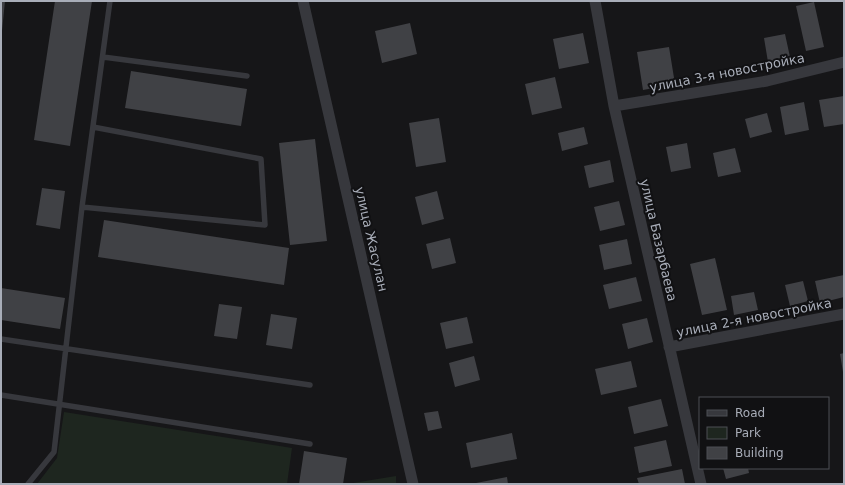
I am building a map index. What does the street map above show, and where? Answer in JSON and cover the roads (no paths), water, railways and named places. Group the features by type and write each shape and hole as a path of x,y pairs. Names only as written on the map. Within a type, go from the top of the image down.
{"street":[{"name":"улица Жасулан","path":"303,1 413,484"},
{"name":"улица Базарбаева","path":"595,1 614,106 700,484"},
{"name":"улица 3-я новостройка","path":"614,106 767,81 844,62"},
{"name":"улица 2-я новостройка","path":"669,347 844,314"}],"lane":[{"path":"28,484 54,452 82,207 110,1"},
{"path":"103,56 247,76"},
{"path":"82,207 265,225 261,159 93,127"},
{"path":"1,339 310,385"},
{"path":"1,395 310,444"}]}
